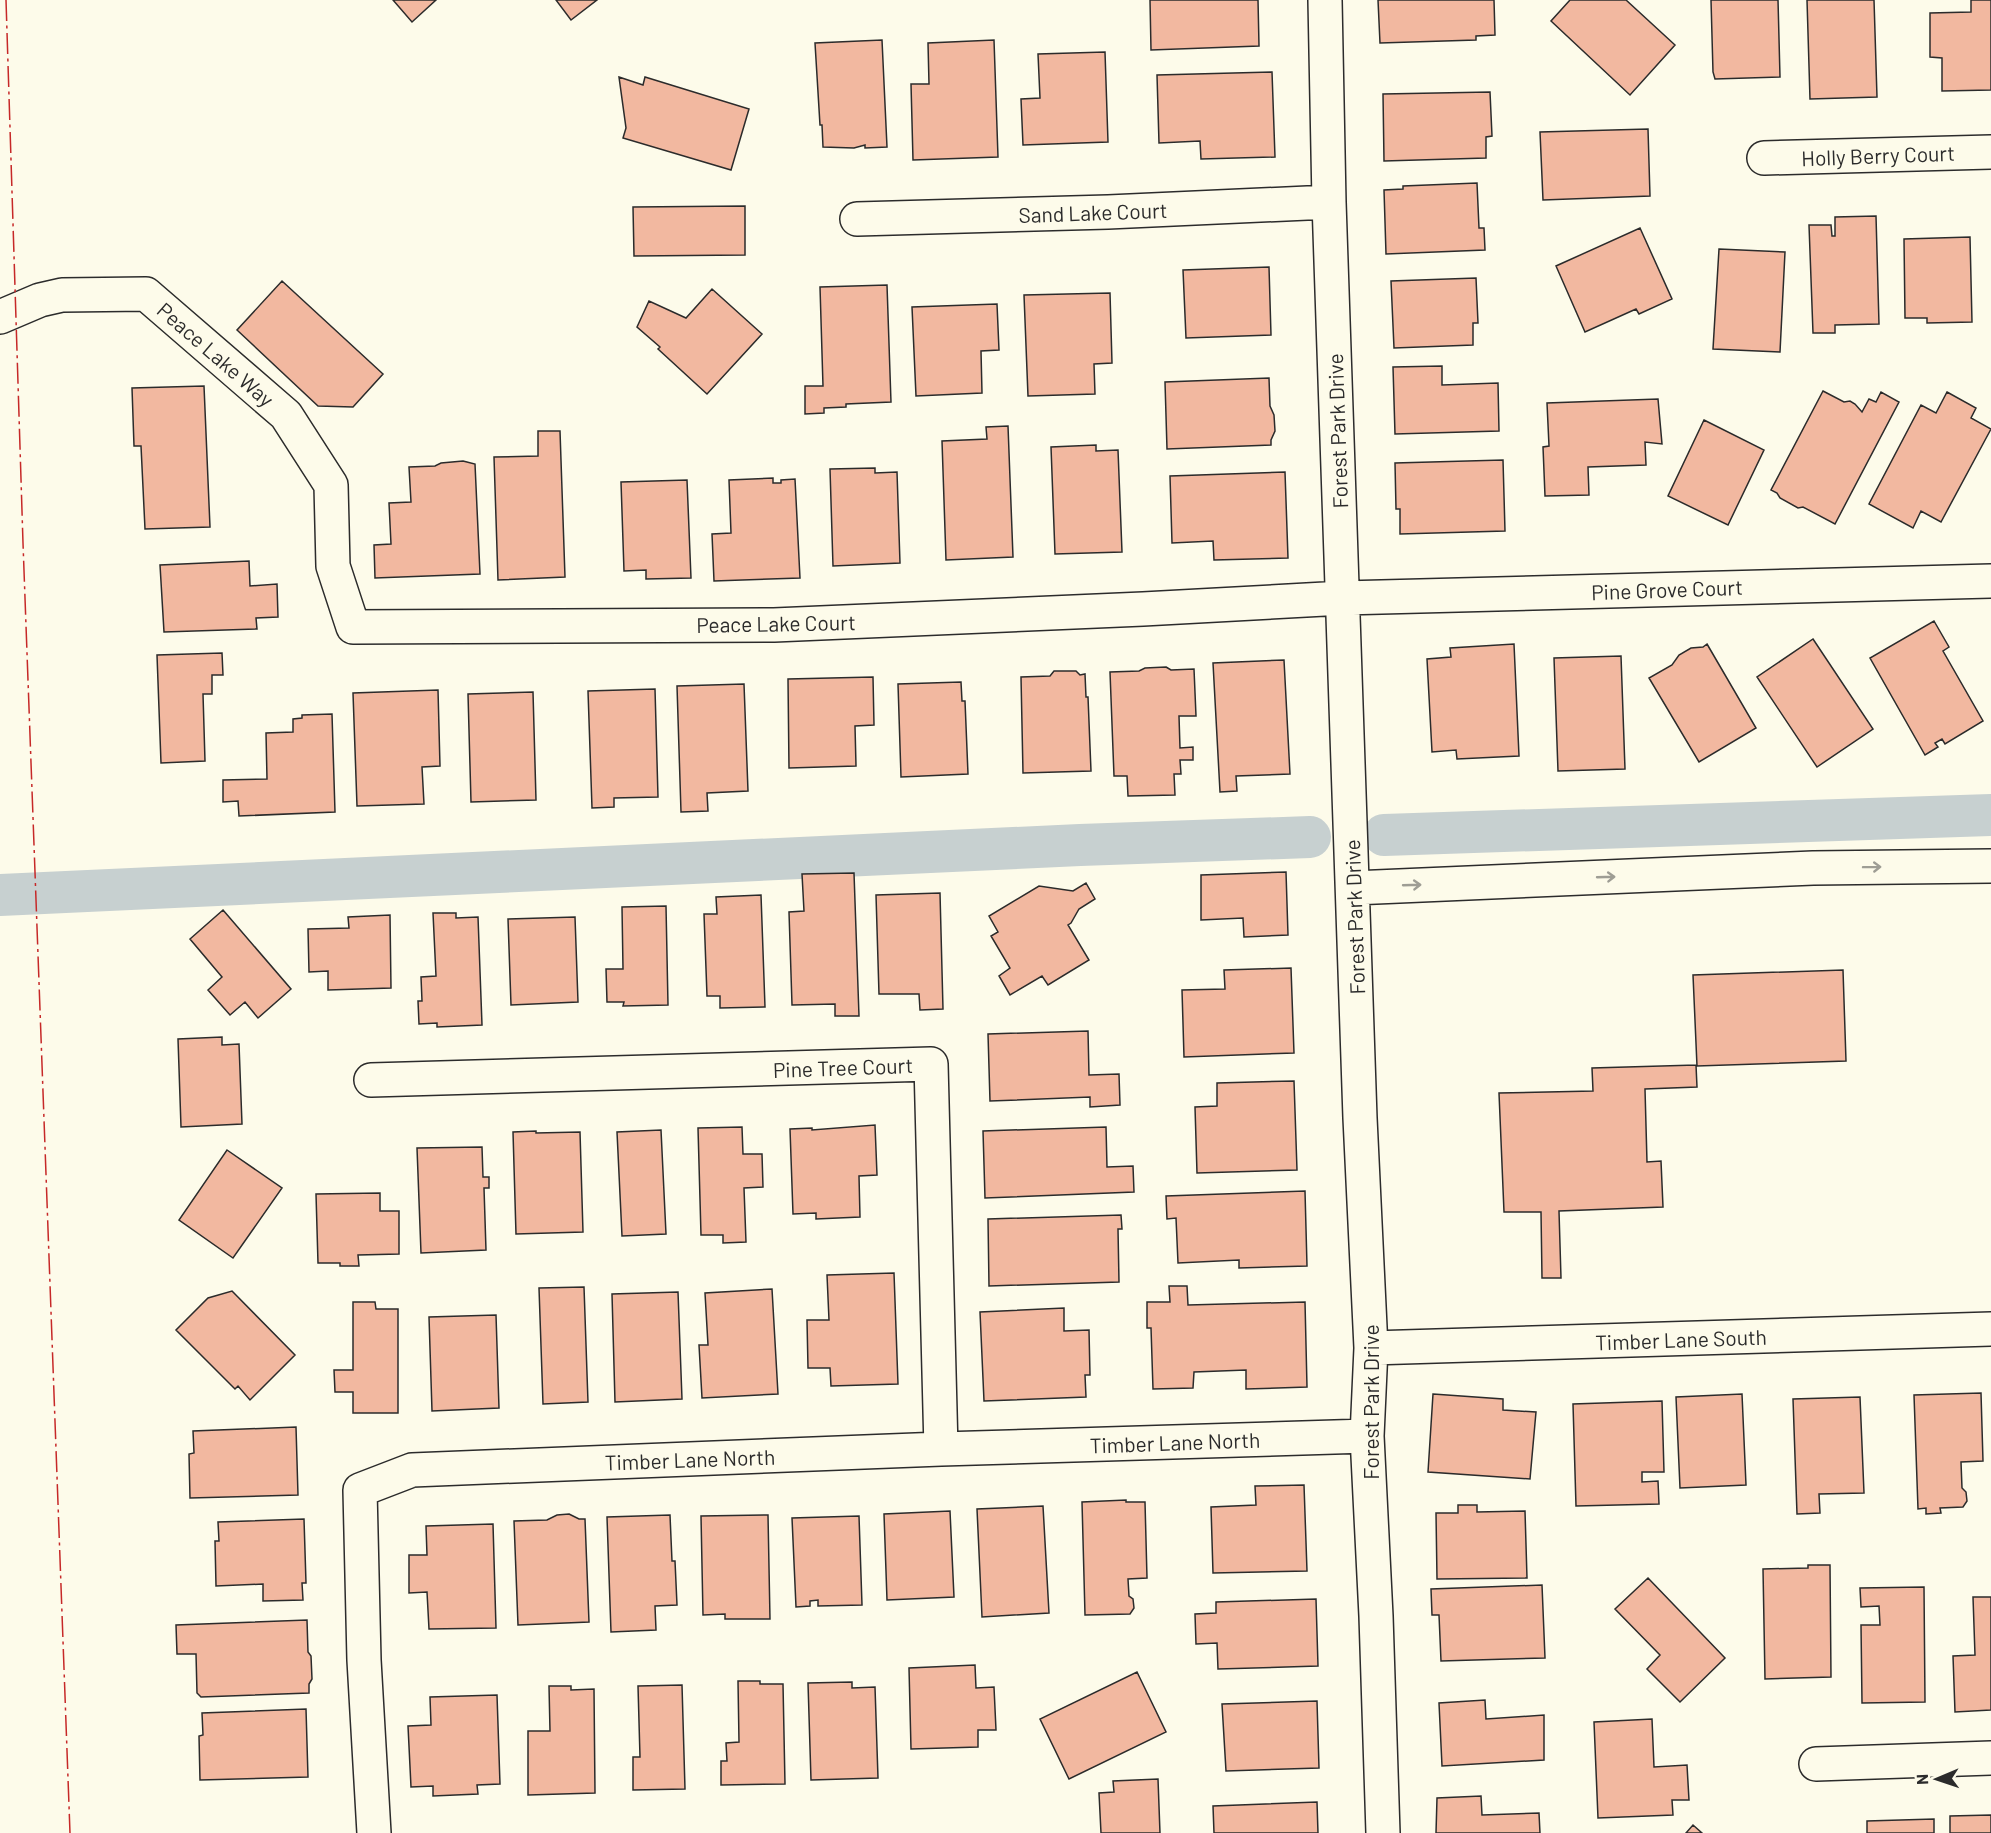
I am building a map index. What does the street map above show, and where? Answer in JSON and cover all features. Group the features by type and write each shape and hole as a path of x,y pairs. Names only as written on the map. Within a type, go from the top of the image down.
{"street":[{"name":"Forest Park Drive","path":"1325,0 1329,202 1360,1118 1371,1348 1367,1436 1377,1616 1383,1833"},
{"name":"Holly Berry Court","path":"1764,158 1991,152"},
{"name":"Sand Lake Court","path":"857,219 1329,202"},
{"name":"Peace Lake Way","path":"0,317 40,300 62,295 146,294 286,415 331,485"},
{"name":"Peace Lake Court","path":"331,485 333,566 353,627 774,625 1343,598"},
{"name":"Pine Grove Court","path":"1343,598 1991,581"},
{"path":"1353,888 1813,868 1991,866"},
{"name":"Pine Tree Court","path":"371,1080 931,1064 941,1449"},
{"name":"Timber Lane South","path":"1371,1348 1991,1329"},
{"name":"Timber Lane North","path":"374,1833 364,1660 360,1490 412,1470 941,1449 1367,1436"},
{"path":"1816,1764 1991,1758"}],"building":[{"path":"393,0 436,0 412,22"},
{"path":"556,0 597,0 571,20"},
{"path":"1150,0 1258,0 1259,46 1151,50"},
{"path":"1378,0 1494,0 1495,35 1476,36 1476,40 1380,43"},
{"path":"1570,0 1626,0 1675,45 1630,95 1551,21"},
{"path":"1711,0 1778,0 1780,77 1715,79"},
{"path":"1807,0 1874,0 1877,97 1810,99"},
{"path":"1971,0 1991,0 1991,90 1942,91 1942,58 1930,57 1930,13 1971,12"},
{"path":"882,40 887,147 865,148 865,145 854,148 823,147 815,43"},
{"path":"994,40 998,157 913,160 911,84 929,84 928,43"},
{"path":"1105,52 1108,142 1023,145 1021,99 1040,98 1038,54"},
{"path":"1272,72 1275,157 1201,159 1200,141 1159,143 1157,75"},
{"path":"619,77 643,85 645,77 749,109 731,170 623,138 626,128"},
{"path":"1490,92 1492,136 1486,137 1486,158 1384,161 1383,94"},
{"path":"1648,129 1650,196 1543,200 1540,132"},
{"path":"1477,183 1479,228 1484,228 1485,250 1386,254 1384,190 1403,189 1403,186"},
{"path":"745,206 745,255 634,256 633,207"},
{"path":"1876,216 1879,324 1835,325 1835,333 1813,333 1809,225 1831,225 1832,236 1835,236 1835,217"},
{"path":"1640,228 1672,299 1639,314 1636,309 1585,332 1556,266"},
{"path":"1970,237 1972,322 1927,323 1927,318 1905,318 1904,239"},
{"path":"1719,249 1785,252 1780,352 1713,349"},
{"path":"1269,267 1271,335 1186,338 1183,270"},
{"path":"1476,278 1478,323 1473,323 1473,345 1394,348 1391,281"},
{"path":"282,281 383,374 353,407 318,406 237,330"},
{"path":"887,285 891,402 846,404 846,407 824,408 824,413 805,414 805,386 823,386 820,287"},
{"path":"712,289 762,334 707,394 637,327 649,301 686,318"},
{"path":"1110,293 1112,363 1094,364 1095,394 1028,396 1024,295"},
{"path":"997,304 999,350 981,351 982,393 916,396 912,307"},
{"path":"1442,366 1442,385 1498,383 1499,431 1395,434 1393,367"},
{"path":"1269,378 1270,406 1274,415 1275,431 1271,445 1167,449 1165,382"},
{"path":"204,386 210,527 145,529 141,446 134,446 132,388"},
{"path":"1823,391 1844,402 1850,401 1862,412 1869,399 1876,402 1881,392 1899,402 1835,524 1803,507 1798,508 1771,490"},
{"path":"1947,392 1976,408 1971,418 1991,429 1941,522 1921,511 1913,528 1869,504 1921,405 1936,413"},
{"path":"1658,399 1662,444 1645,442 1646,465 1588,467 1589,495 1545,496 1543,447 1549,446 1547,403"},
{"path":"1704,420 1764,450 1728,525 1668,496"},
{"path":"1008,426 1013,557 946,560 942,441 987,439 986,427"},
{"path":"538,431 560,431 565,577 498,580 494,457 538,456"},
{"path":"1096,445 1096,451 1118,450 1122,552 1055,554 1051,447"},
{"path":"1503,460 1505,531 1400,534 1400,509 1396,509 1395,463"},
{"path":"463,461 475,464 480,574 375,578 374,545 391,544 389,503 411,502 409,467 435,466 441,463"},
{"path":"875,468 875,473 897,472 900,563 833,566 830,469"},
{"path":"1285,472 1288,558 1214,560 1213,541 1172,543 1170,476"},
{"path":"773,478 773,483 795,479 800,578 714,581 712,534 731,533 729,480"},
{"path":"687,480 691,578 646,579 646,570 624,571 621,482"},
{"path":"249,561 250,586 277,584 278,617 256,618 257,629 164,632 160,565"},
{"path":"1934,621 1949,647 1943,651 1983,721 1945,744 1942,739 1935,743 1938,747 1925,755 1870,658"},
{"path":"1813,639 1873,729 1817,767 1757,677"},
{"path":"1514,644 1519,756 1457,759 1456,750 1432,752 1427,659 1451,657 1450,648"},
{"path":"1707,644 1756,728 1699,762 1649,678 1672,665 1679,655 1691,648 1703,647"},
{"path":"222,653 223,675 212,675 212,694 203,694 205,761 161,763 157,655"},
{"path":"1621,656 1625,769 1558,771 1554,658"},
{"path":"1284,660 1290,774 1236,776 1237,791 1220,792 1213,663"},
{"path":"1166,667 1171,670 1194,669 1196,716 1179,716 1180,748 1193,747 1193,760 1180,760 1181,774 1174,774 1175,795 1128,796 1127,776 1114,776 1110,672"},
{"path":"1054,671 1076,671 1080,675 1085,674 1091,771 1023,773 1021,677 1050,676"},
{"path":"873,677 874,725 855,726 856,766 789,768 788,679"},
{"path":"961,682 962,701 965,701 968,774 901,777 898,684"},
{"path":"744,684 748,791 707,793 708,811 681,812 677,686"},
{"path":"655,689 658,797 614,798 614,807 592,808 588,691"},
{"path":"438,690 440,766 422,767 424,804 357,806 353,693"},
{"path":"533,692 536,800 471,802 468,694"},
{"path":"332,714 335,812 239,816 238,801 223,802 223,780 267,779 266,733 293,732 293,719 302,718 302,715"},
{"path":"1286,872 1288,935 1244,937 1243,918 1201,920 1201,875"},
{"path":"854,873 859,1016 835,1016 835,1004 792,1005 789,912 804,911 802,874"},
{"path":"1086,883 1095,899 1079,909 1068,925 1089,960 1048,985 1042,976 1010,995 999,976 1010,968 991,936 998,932 989,916 1039,886 1073,891"},
{"path":"940,893 943,1009 920,1010 919,994 879,994 876,895"},
{"path":"761,895 765,1007 720,1008 720,996 707,996 704,914 717,914 716,897"},
{"path":"666,906 668,1005 623,1006 624,1002 607,1002 606,969 623,969 622,907"},
{"path":"223,910 291,989 258,1018 245,1002 230,1015 208,990 222,977 190,939"},
{"path":"433,913 456,913 456,918 478,917 482,1025 437,1027 437,1023 419,1024 418,1001 422,1001 421,977 436,976"},
{"path":"390,915 391,988 328,990 328,971 309,972 308,929 349,928 348,917"},
{"path":"575,917 578,1002 511,1005 508,919"},
{"path":"1291,968 1294,1053 1184,1057 1182,990 1225,989 1224,970"},
{"path":"1843,970 1846,1061 1697,1066 1693,975"},
{"path":"1088,1031 1089,1075 1119,1074 1120,1105 1090,1107 1090,1097 990,1101 988,1034"},
{"path":"222,1037 222,1045 239,1044 242,1124 181,1127 178,1039"},
{"path":"1696,1065 1697,1087 1645,1089 1647,1162 1661,1161 1663,1207 1559,1211 1561,1278 1542,1278 1541,1212 1504,1212 1499,1093 1593,1091 1592,1068"},
{"path":"1294,1081 1297,1170 1197,1173 1195,1107 1217,1106 1217,1083"},
{"path":"875,1125 877,1175 859,1176 860,1217 816,1219 816,1213 793,1214 790,1129 812,1128 812,1130"},
{"path":"742,1127 743,1154 762,1154 763,1187 744,1188 746,1242 723,1243 723,1235 701,1235 698,1128"},
{"path":"1106,1127 1107,1167 1133,1166 1134,1192 985,1198 983,1131"},
{"path":"661,1130 666,1234 622,1236 617,1132"},
{"path":"536,1131 536,1133 580,1132 583,1232 516,1234 513,1132"},
{"path":"482,1147 483,1177 489,1177 489,1188 484,1188 486,1250 421,1253 417,1148"},
{"path":"227,1150 282,1188 233,1258 179,1220"},
{"path":"1305,1191 1307,1266 1239,1268 1239,1260 1178,1263 1176,1218 1167,1219 1166,1196"},
{"path":"380,1193 380,1211 399,1211 399,1254 358,1255 359,1266 318,1263 316,1194"},
{"path":"1121,1215 1122,1229 1118,1229 1119,1282 989,1286 988,1219"},
{"path":"894,1273 898,1384 831,1386 830,1368 808,1368 807,1320 829,1320 827,1275"},
{"path":"1169,1286 1187,1286 1188,1305 1305,1302 1307,1387 1246,1389 1246,1370 1194,1372 1193,1388 1153,1389 1151,1328 1147,1328 1147,1302 1170,1302"},
{"path":"584,1287 588,1402 543,1404 539,1288"},
{"path":"772,1289 778,1394 702,1398 699,1345 708,1345 705,1293"},
{"path":"232,1291 295,1355 250,1400 238,1386 235,1389 176,1330 208,1298"},
{"path":"678,1292 682,1399 615,1402 612,1294"},
{"path":"353,1302 375,1302 376,1309 398,1309 398,1413 353,1413 353,1392 335,1392 334,1370 353,1370"},
{"path":"1064,1308 1064,1331 1089,1330 1090,1375 1085,1375 1086,1397 984,1401 980,1312"},
{"path":"496,1315 499,1408 432,1411 429,1317"},
{"path":"1981,1393 1983,1461 1961,1462 1962,1488 1966,1492 1967,1501 1963,1507 1940,1508 1941,1513 1926,1514 1926,1508 1918,1509 1914,1395"},
{"path":"1433,1394 1503,1399 1503,1410 1536,1412 1530,1479 1428,1472"},
{"path":"1742,1394 1746,1485 1680,1488 1676,1397"},
{"path":"1860,1397 1864,1493 1819,1494 1820,1513 1797,1514 1793,1399"},
{"path":"1662,1401 1664,1472 1642,1472 1642,1482 1658,1481 1659,1504 1576,1506 1573,1404"},
{"path":"296,1427 298,1495 190,1498 189,1454 194,1453 193,1431"},
{"path":"1304,1485 1307,1571 1213,1573 1211,1507 1256,1505 1255,1486"},
{"path":"1126,1500 1126,1502 1145,1502 1147,1578 1128,1579 1129,1596 1133,1599 1134,1608 1130,1614 1085,1615 1082,1502"},
{"path":"1458,1505 1477,1505 1477,1512 1525,1511 1527,1578 1437,1579 1436,1513 1458,1513"},
{"path":"1043,1506 1049,1613 982,1617 977,1509"},
{"path":"950,1511 954,1597 887,1600 884,1514"},
{"path":"569,1514 585,1519 589,1622 518,1625 514,1521 547,1520 557,1515"},
{"path":"670,1515 677,1605 655,1606 656,1630 611,1632 607,1517"},
{"path":"768,1515 770,1619 725,1619 725,1614 703,1615 701,1516"},
{"path":"859,1516 862,1605 818,1606 818,1600 810,1601 810,1606 796,1607 792,1518"},
{"path":"304,1519 306,1583 302,1583 303,1600 263,1601 263,1584 216,1586 215,1541 219,1541 218,1522"},
{"path":"493,1524 496,1628 429,1629 427,1592 409,1593 409,1555 427,1555 426,1526"},
{"path":"1808,1565 1830,1565 1831,1677 1765,1679 1763,1569 1808,1568"},
{"path":"1648,1578 1725,1658 1680,1702 1647,1669 1660,1655 1615,1609"},
{"path":"1542,1585 1545,1658 1441,1661 1439,1615 1432,1615 1431,1589"},
{"path":"1924,1587 1925,1702 1862,1703 1861,1625 1880,1625 1879,1606 1861,1607 1860,1588"},
{"path":"1973,1597 1991,1597 1991,1710 1955,1712 1953,1656 1975,1655"},
{"path":"1316,1599 1318,1666 1218,1669 1217,1643 1196,1644 1195,1614 1216,1613 1216,1602"},
{"path":"307,1620 312,1679 309,1684 309,1693 201,1697 197,1693 196,1654 177,1654 176,1625"},
{"path":"975,1665 976,1688 994,1687 996,1730 978,1730 978,1747 911,1749 909,1668"},
{"path":"1137,1672 1166,1732 1069,1779 1040,1719"},
{"path":"738,1681 783,1684 785,1784 721,1785 721,1761 727,1761 726,1743 739,1742"},
{"path":"852,1682 852,1688 875,1687 878,1778 811,1780 808,1683"},
{"path":"682,1685 685,1789 633,1790 633,1757 640,1757 638,1686"},
{"path":"549,1686 571,1686 571,1690 594,1689 595,1793 528,1795 528,1731 550,1731"},
{"path":"497,1695 500,1784 477,1785 478,1794 433,1796 433,1786 411,1787 408,1726 431,1725 430,1697"},
{"path":"1485,1700 1486,1719 1544,1715 1544,1760 1442,1766 1439,1703"},
{"path":"1317,1701 1319,1768 1226,1771 1222,1704"},
{"path":"306,1709 308,1777 200,1780 199,1736 203,1735 202,1713"},
{"path":"1652,1719 1654,1767 1687,1765 1689,1800 1672,1800 1673,1815 1598,1818 1594,1722"},
{"path":"1158,1779 1160,1833 1101,1833 1099,1793 1114,1792 1113,1781"},
{"path":"1481,1796 1482,1815 1539,1813 1540,1833 1436,1833 1437,1798"},
{"path":"1317,1802 1318,1833 1214,1833 1213,1806"},
{"path":"1991,1815 1991,1833 1950,1833 1950,1816"},
{"path":"1934,1819 1934,1833 1867,1833 1867,1821"},
{"path":"1693,1825 1702,1833 1686,1833"}],"waterway":[{"path":"1384,835 1991,815"},
{"path":"0,895 1080,845 1310,837"}],"power":[{"path":"6,0 23,543 70,1833"}]}
